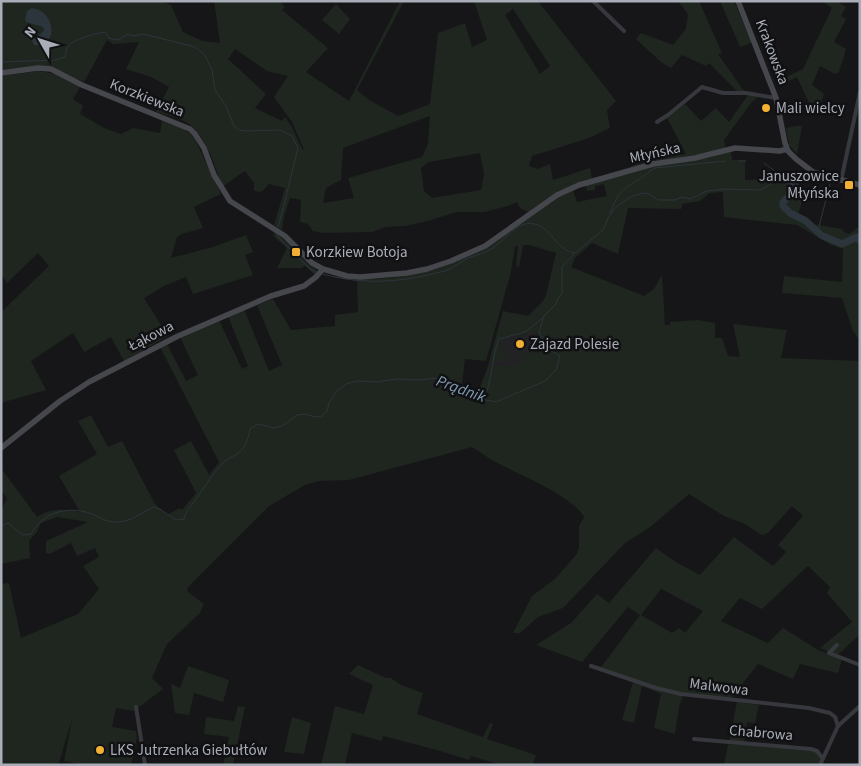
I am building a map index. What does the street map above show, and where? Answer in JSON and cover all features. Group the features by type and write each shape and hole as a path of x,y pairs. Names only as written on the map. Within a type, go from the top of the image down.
{"street":[{"path":"593,1 624,32"},
{"name":"Krakowska","path":"738,1 776,98 787,149"},
{"name":"Korzkiewska","path":"1,73 38,68 51,70 190,130 204,148 214,175 230,201 285,236 306,258 323,269 346,276 360,277 395,274 427,269 485,246 534,210"},
{"path":"657,122 702,87 724,93 746,93 776,98"},
{"path":"841,181 860,92"},
{"name":"Młyńska","path":"534,210 557,195 580,185 654,164 695,158 735,148 780,151 787,149"},
{"path":"787,149 794,158 810,170 841,181 860,185"},
{"name":"Łąkowa","path":"1,448 60,401 89,382 194,329 271,296 304,286 323,269"},
{"path":"837,645 830,653 859,664"},
{"name":"Malwowa","path":"591,666 656,688 682,694 825,711 835,717 838,726"},
{"path":"820,765 838,726 860,706"},
{"path":"136,707 145,765"},
{"name":"Chabrowa","path":"694,739 811,749 817,752 823,759"}],"shaded area":[{"path":"1,1 161,1 171,5 183,32 202,41 220,43 214,1 280,1 285,7 282,10 328,48 306,72 349,101 400,1 404,1 357,90 369,100 398,116 430,104 438,33 465,23 472,47 487,40 474,1 538,1 616,101 607,110 610,128 589,138 532,156 529,166 537,169 550,164 553,180 590,168 592,178 557,192 528,212 520,208 517,202 484,212 456,212 406,226 386,227 372,232 322,233 313,231 308,224 300,222 301,200 290,198 282,230 274,225 285,188 269,184 261,192 254,191 254,183 245,171 222,187 209,151 193,127 175,117 156,112 169,87 151,77 126,69 139,42 113,44 107,40 84,82 59,71 1,71","holes":["513,9 550,66 540,74 505,15","235,49 267,71 288,76 274,97 292,122 304,150 285,117 282,121 255,108 266,94 228,59","430,116 428,144 422,157 348,178 354,198 323,203 326,188 341,180 343,148","480,153 484,174 481,190 432,198 424,191 421,168 429,162"]},
{"path":"678,1 699,1 722,53 718,54 744,91 737,91 709,63 706,66 682,55 671,68 661,62 636,39 641,33 673,45 686,29 688,14"},
{"path":"720,1 734,1 752,43 740,47"},
{"path":"822,1 836,1 846,7 841,16 846,19 834,42 846,49 839,72 835,74 820,66 812,85 824,94 819,107 811,107 797,77 778,86 776,82 803,69 832,8"},
{"path":"336,4 350,19 339,34 322,20"},
{"path":"32,8 46,15 50,22 51,35 48,41 42,44 34,45 32,41 43,32 43,27 26,22 25,20 27,11"},
{"path":"39,71 56,74 80,87 73,99 83,106 80,114 106,129 121,134 133,128 160,133 162,121 184,129 194,137 221,194 194,207 203,228 177,237 171,258 213,247 246,235 253,252 245,255 253,275 193,294 186,277 164,286 144,298 168,336 124,361 111,337 84,352 73,333 31,361 46,390 1,403 1,312 49,266 38,253 7,283 1,274 1,76"},
{"path":"748,95 758,97 751,103 724,140 726,149 631,167 659,158 686,154 667,118 685,104 701,121 716,108 729,122"},
{"path":"802,126 797,154 789,145 786,128"},
{"path":"731,151 732,160 745,160 745,180 782,179 795,183 800,188 796,193 804,196 798,214 812,224 842,229 849,234 860,226 860,341 853,331 842,298 782,293 784,276 842,282 843,249 831,245 797,225 724,217 723,192 710,193 700,201 682,204 681,209 628,208 618,254 592,243 575,258 571,267 644,296 654,289 662,275 665,325 670,325 670,322 698,320 715,323 715,338 722,338 728,356 740,357 733,324 787,330 781,358 860,361 860,585 858,596 860,598 860,634 838,655 820,648 852,622 827,593 830,587 808,566 762,609 740,598 721,621 768,643 783,628 818,650 842,659 838,673 800,664 793,679 758,664 732,697 731,701 683,695 679,707 675,734 654,728 661,694 642,686 634,723 622,720 633,682 599,670 640,615 628,607 582,662 536,645 571,623 597,594 609,603 656,548 700,575 734,537 773,566 786,552 778,545 803,516 792,506 768,533 762,535 743,523 724,516 689,494 649,528 625,543 563,608 538,617 520,633 513,633 532,596 555,579 576,555 579,548 579,526 584,517 578,509 556,493 492,460 472,447 349,480 319,481 305,485 269,506 187,588 188,592 204,604 200,613 167,644 152,678 163,689 134,711 116,708 112,727 136,731 137,738 131,765 85,765 64,761 72,719 59,763 49,765 1,765 1,584 9,583 21,638 78,614 99,589 83,566 99,557 95,548 77,556 71,543 50,554 46,553 46,541 88,522 57,517 41,523 37,532 29,541 30,558 1,564 1,511 7,498 1,491 1,468 37,517 58,510 80,512 59,476 97,454 78,421 91,415 108,447 122,441 155,504 167,515 180,508 182,510 196,493 174,450 191,441 209,475 219,462 160,347 167,344 186,381 198,375 180,337 219,320 242,369 248,366 228,316 244,309 269,371 282,365 257,305 273,299 291,330 335,326 335,315 358,312 357,279 405,276 451,264 483,249 545,204 563,194 573,190 577,202 607,196 604,184 595,186 595,190 587,191 586,185 663,164 708,158","holes":["523,245 556,253 546,295 543,301 528,316 503,311 489,362 503,362 505,358 503,350 499,348 500,339 536,331 538,353 526,354 515,365 488,366 479,390 462,384 465,359 486,361 511,272 515,246 518,246 516,266 519,267","661,589 703,611 685,633 679,628 672,633 641,615"]},
{"path":"274,232 318,271 315,275 305,266 301,268 277,268 287,248 273,236"},
{"path":"536,330 538,360 529,378 488,366 489,362 496,363 500,339"},
{"path":"358,665 423,693 417,714 483,737 490,723 493,724 487,739 536,755 534,765 502,765 471,756 469,760 383,736 382,741 352,733 345,765 321,765 335,706 364,714 373,685 349,674"},
{"path":"188,666 229,680 223,702 194,693 189,715 175,713 171,684 180,688"},
{"path":"737,702 759,705 755,723 747,722 744,744 729,742"},
{"path":"238,706 245,707 233,765 223,765 229,737 204,734 206,717 234,721"},
{"path":"292,717 311,723 304,754 284,752"},
{"path":"728,744 810,750 817,753 821,759 819,765 724,765"}],"waterway":[{"path":"1,62 55,60 65,57 68,46 71,43 105,32 109,38 118,40 128,34 133,36 143,34 195,47 205,55 212,70 215,90 226,106 234,126 239,130 247,131 280,130 292,136 298,148 278,227"},
{"path":"610,213 618,196 655,168 726,161"},
{"path":"739,161 746,161"},
{"path":"764,163 775,171 780,178"},
{"name":"Prądnik","path":"1,526 8,523 23,535 31,534 36,526 49,516 57,512 74,510 83,511 107,521 122,522 153,507 160,509 176,520 184,519 187,511 217,470 226,460 244,447 250,429 258,424 274,428 282,426 297,415 322,416 327,411 329,403 336,392 346,384 357,381 376,382 397,379 419,380 435,378 473,391 486,400 496,402 545,381 556,370 560,356 545,347 539,332 544,316 556,304 562,294 562,267 575,253 603,230 609,216 616,207 632,196 644,193 658,200 675,200 682,197 690,199 707,191 724,189 760,190 780,179 787,180"},
{"name":"Prądnik","path":"787,180 794,183 797,188 783,202 783,206 790,213 806,221 821,235 842,244 857,237 860,241"},
{"path":"818,231 830,183"},
{"path":"323,274 349,280 388,281 442,272 466,259 488,251 516,228 525,224 540,226 567,251 574,253"},
{"path":"277,234 310,269 316,272"},
{"path":"484,398 499,339 525,332 544,317"}],"place":[{"name":"Mali wielcy","path":"766,108"},
{"name":"Januszowice Młyńska","path":"849,185"},
{"name":"Korzkiew Botoja","path":"296,252"},
{"name":"Zajazd Polesie","path":"520,344"},
{"name":"LKS Jutrzenka Giebułtów","path":"100,750"}]}
